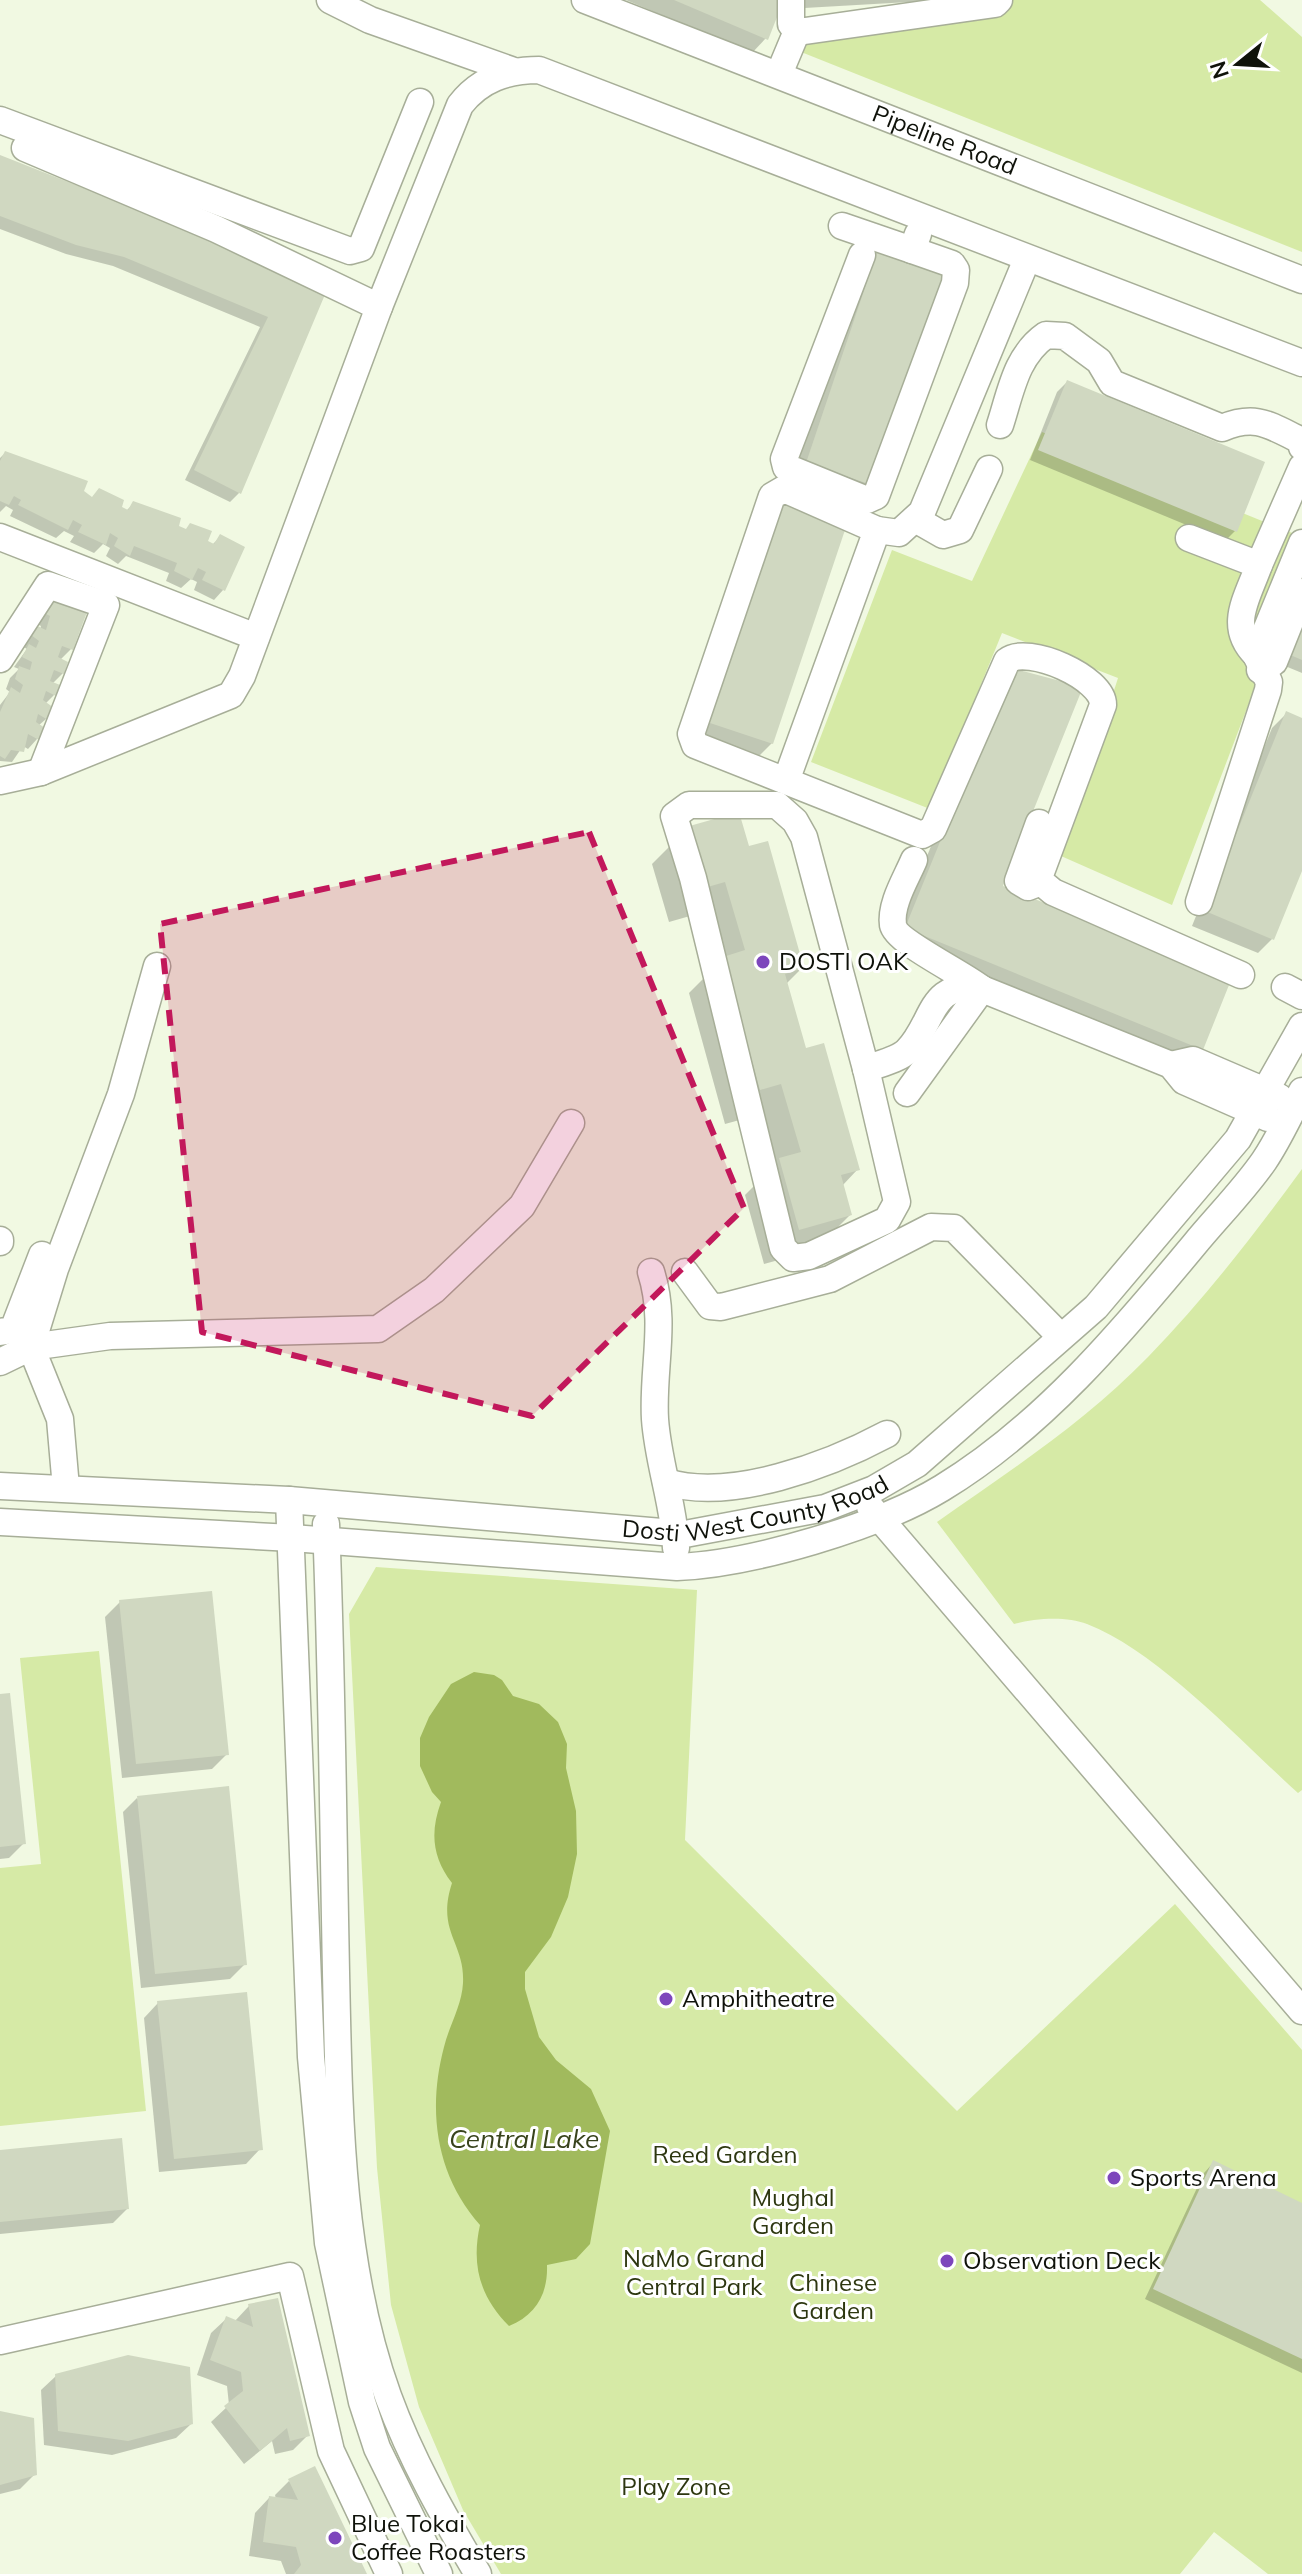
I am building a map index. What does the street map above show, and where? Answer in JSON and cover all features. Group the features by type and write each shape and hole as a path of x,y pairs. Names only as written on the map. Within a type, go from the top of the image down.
{"street":[{"path":"330,0 370,20 511,70 539,70 1302,363"},
{"name":"Pipeline Road","path":"585,0 1302,280"},
{"path":"791,0 789,19 797,31"},
{"path":"797,31 995,4 999,0"},
{"path":"779,74 797,31"},
{"path":"0,781 41,772 231,695 242,676 379,307 460,105 480,85 511,70"},
{"path":"0,120 350,251 361,248 420,102"},
{"path":"0,137 216,229 379,307"},
{"path":"379,207 414,222"},
{"path":"912,250 924,220"},
{"path":"842,226 952,264 956,270 955,283 876,496 867,500 786,467 784,459 862,255"},
{"path":"1027,259 922,512 915,519 899,533 877,530 784,489 772,496 691,734 695,745 922,835 933,829 1007,661 1014,655 1026,653 1073,671 1098,689 1103,705 1040,875 1041,882 1053,892 1241,975"},
{"path":"1000,425 1021,360 1030,346 1046,335 1065,336 1099,361 1112,383 1222,428 1241,421 1263,422 1300,440 1302,447"},
{"path":"1199,902 1268,690 1269,682 1242,642 1238,626 1259,565 1302,467"},
{"path":"915,519 943,535 960,530 989,469"},
{"path":"786,781 877,530"},
{"path":"0,537 256,637"},
{"path":"1189,538 1259,565"},
{"path":"1258,662 1302,543"},
{"path":"0,659 48,585 106,605 41,772"},
{"path":"1258,662 1274,662 1302,592"},
{"path":"689,805 777,805 795,821 804,837 866,1069 897,1202 887,1220 809,1256 793,1258 783,1248 693,878 674,816 689,805"},
{"path":"1039,823 1018,881 1028,887 1041,882"},
{"path":"914,860 895,907 893,926 901,940 962,973 982,989"},
{"path":"66,1488 60,1419 31,1347 55,1269 121,1094 157,966"},
{"path":"866,1069 906,1053 940,997 966,987 982,989 1171,1065 1193,1060 1260,1101 1294,1107"},
{"path":"907,1093 982,989"},
{"name":"Dosti West County Road","path":"0,1486 325,1502 675,1533 825,1508 857,1496 917,1464 1096,1307 1238,1139 1302,1026"},
{"name":"Dosti West County Road","path":"0,1522 292,1538 677,1567 718,1566 813,1540 895,1512 942,1488 1002,1446 1124,1329 1264,1161 1294,1107"},
{"path":"0,1362 31,1347 110,1336 378,1329 434,1290 522,1206 571,1123"},
{"path":"685,1272 710,1306 721,1307 830,1279 931,1227 954,1228 1061,1337"},
{"path":"0,1332 13,1330 42,1255"},
{"path":"651,1272 659,1297 661,1333 655,1418 675,1533 677,1567"},
{"path":"666,1482 680,1486 740,1486 828,1463 887,1434"},
{"path":"857,1496 880,1515 1302,2011"},
{"path":"289,1500 311,2057 358,2387 377,2448 439,2574"},
{"path":"325,1502 338,2059 338,2250 364,2306 387,2393 403,2434 434,2500 478,2574"},
{"path":"311,2057 338,2059"},
{"path":"0,2341 290,2276 338,2250"},
{"path":"290,2276 331,2451 389,2574"},
{"path":"377,2448 403,2434"}],"highlighted area":[{"path":"589,832 744,1208 532,1416 202,1332 160,924"}],"green space":[{"path":"1007,0 1260,0 1302,37 1302,252 776,42 1009,7"},
{"path":"1042,432 1302,537 1302,564 1172,905 1061,856 1118,678 1002,633 930,809 811,762 892,550 972,581"},
{"path":"1302,1169 1302,1790 1298,1793 1170,1676 1114,1637 1070,1620 1041,1619 1014,1624 937,1522 1047,1444 1099,1403 1148,1357 1209,1289"},
{"name":"NaMo Grand Central Park","path":"376,1567 697,1590 685,1840 957,2111 1175,1904 1302,2050 1302,2574 1268,2574 1214,2532 1180,2574 501,2574 463,2510 419,2407 391,2305 377,2168 349,1614"},
{"path":"99,1651 146,2111 0,2126 0,1868 41,1864 20,1658"}],"water":[{"name":"Central Lake","path":"474,1672 494,1675 502,1680 513,1696 539,1704 558,1722 567,1744 566,1768 576,1811 577,1854 568,1897 551,1937 525,1972 525,1989 539,2037 556,2060 591,2089 610,2131 590,2244 576,2259 547,2265 543,2294 533,2310 509,2326 491,2304 480,2280 477,2240 480,2225 453,2185 439,2141 436,2118 439,2071 463,1983 460,1957 447,1914 452,1883 440,1864 435,1844 435,1824 441,1802 432,1792 420,1766 420,1738 429,1717 451,1684"}],"building":[{"path":"674,0 778,0 783,2 768,40"},
{"path":"0,155 329,285 241,494 194,470 268,317 124,257 76,245 0,216"},
{"path":"880,243 946,266 872,485 806,463"},
{"path":"1067,380 1265,462 1237,532 1038,450"},
{"path":"5,451 88,481 84,491 92,497 99,488 124,500 122,507 128,510 133,501 181,518 179,526 186,529 190,523 212,531 208,541 214,544 220,534 245,547 225,591 202,580 206,572 198,568 192,580 174,571 177,563 134,546 130,556 114,546 118,538 110,533 106,545 78,532 82,525 73,520 68,530 18,505 21,500 14,496 9,505 0,501 0,461"},
{"path":"781,502 847,524 773,744 707,722"},
{"path":"47,598 87,612 73,650 62,646 58,657 68,662 64,674 54,670 50,681 60,685 56,696 46,691 43,700 54,708 48,720 38,714 36,722 45,728 39,740 28,734 24,752 11,750 5,759 0,756 0,712 11,687 20,693 23,685 15,679 19,666 30,670 32,662 22,657 29,644 36,648 39,641 31,635 35,625 46,630 50,616 42,612"},
{"path":"1302,600 1302,660 1281,651"},
{"path":"1019,670 1083,687 1003,886 1231,980 1203,1050 905,928 974,758"},
{"path":"1286,711 1302,718 1302,871 1274,940 1205,911"},
{"path":"739,812 749,846 768,841 804,968 785,974 806,1048 824,1043 860,1170 841,1175 852,1215 799,1230 779,1158 801,1152 781,1084 760,1090 723,957 745,950 725,882 704,888 686,827"},
{"path":"212,1591 229,1755 136,1764 119,1600"},
{"path":"10,1693 26,1844 0,1847 0,1694"},
{"path":"229,1786 247,1965 155,1974 137,1796"},
{"path":"247,1992 263,2150 174,2159 157,2001"},
{"path":"122,2138 129,2209 0,2222 0,2150"},
{"path":"1213,2160 1302,2203 1302,2359 1153,2289"},
{"path":"278,2298 310,2436 290,2441 287,2428 260,2451 224,2406 243,2391 241,2372 210,2360 226,2316 253,2327 248,2304"},
{"path":"128,2355 190,2367 193,2424 128,2441 58,2431 55,2374"},
{"path":"0,2411 34,2418 37,2475 0,2485"},
{"path":"315,2466 367,2574 294,2574 301,2565 296,2547 263,2542 269,2496 298,2500 288,2479"}],"place":[{"name":"DOSTI OAK","path":"763,962"},
{"name":"Amphitheatre","path":"666,1999"},
{"name":"Sports Arena","path":"1114,2178"},
{"name":"Observation Deck","path":"947,2261"},
{"name":"Blue Tokai Coffee Roasters","path":"335,2538"}],"park label":[{"name":"Reed Garden","path":"725,2155"},
{"name":"Mughal Garden","path":"793,2212"},
{"name":"Chinese Garden","path":"833,2297"},
{"name":"Play Zone","path":"676,2487"}]}
